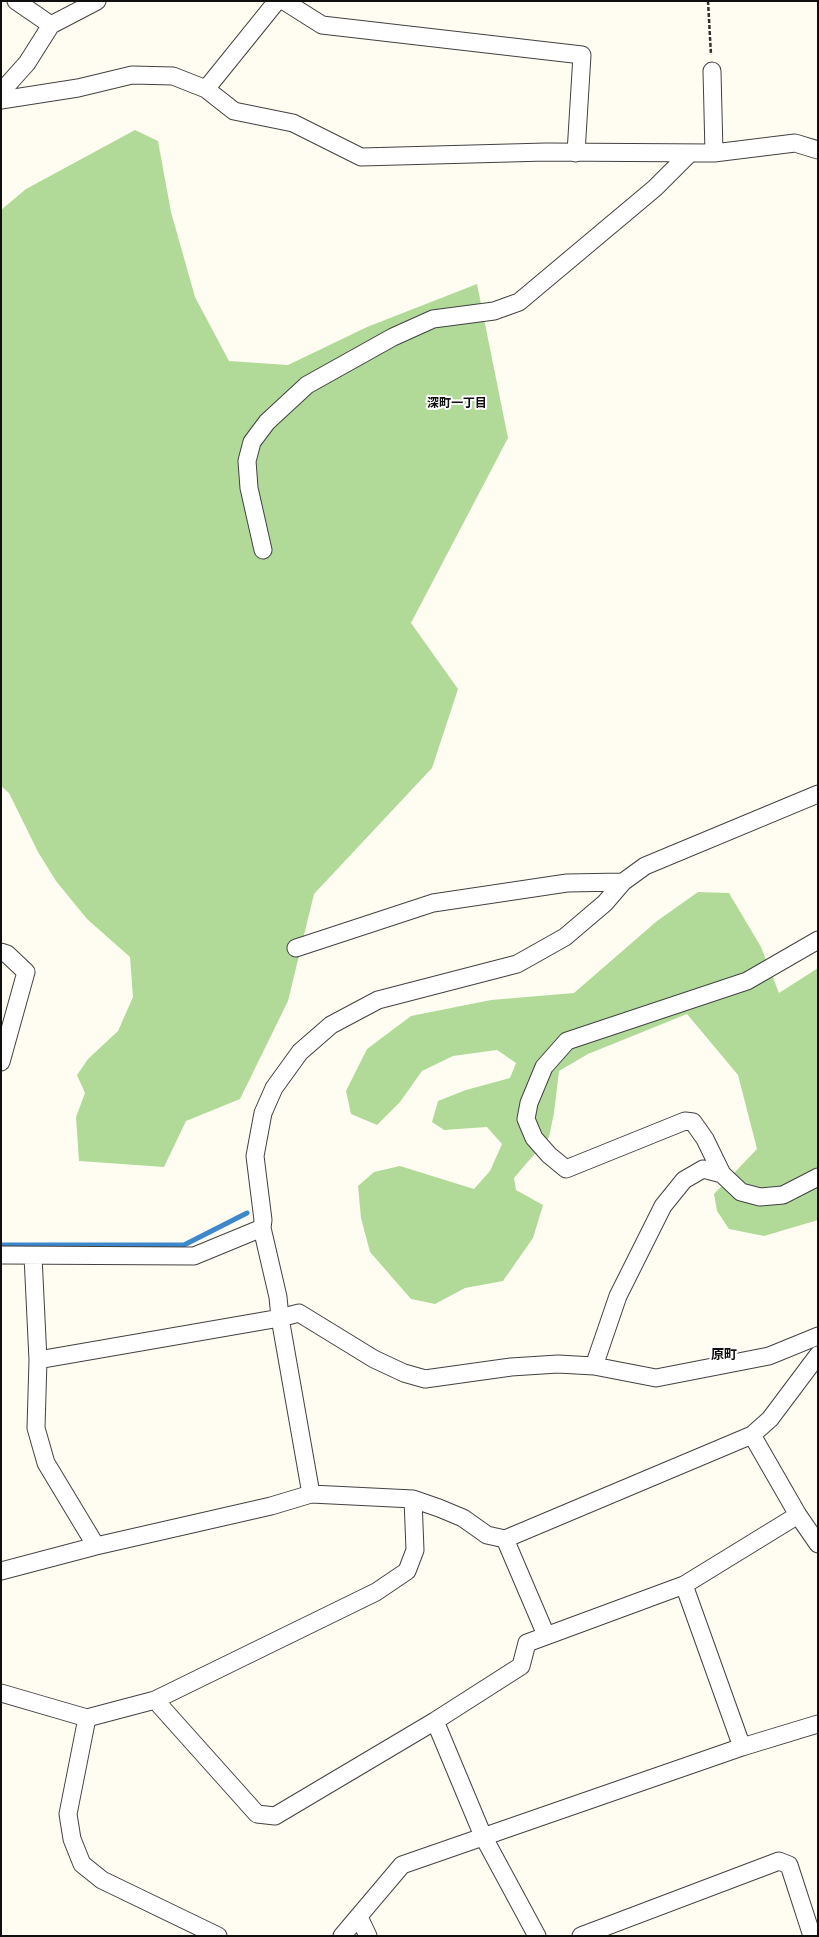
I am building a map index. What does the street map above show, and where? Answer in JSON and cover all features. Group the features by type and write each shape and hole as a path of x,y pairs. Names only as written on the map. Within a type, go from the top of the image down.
{"street":[{"path":"16,1 51,25"},
{"path":"1,92 27,63 51,25 97,1"},
{"path":"206,89 277,1"},
{"path":"284,1 322,26 582,55 576,153"},
{"path":"712,72 714,154"},
{"path":"1,100 78,88 132,75 173,76 206,89 234,111 293,123 360,157 546,152 714,154 795,143 818,150"},
{"path":"263,550 250,488 247,461 252,442 266,422 307,385 392,337 433,319 494,311 519,302 656,188 690,153"},
{"path":"311,1494 280,1318 278,1297 262,1228 264,1220 255,1156 263,1113 274,1088 300,1052 331,1025 378,1000 517,964 565,938 605,903 624,882 645,866 818,794"},
{"path":"296,948 433,902 567,883 624,882"},
{"path":"818,940 747,981 568,1041 544,1067 529,1103 526,1118 534,1138 549,1155 566,1169 685,1121 693,1122 705,1139 722,1174 741,1192 760,1197 783,1195 818,1177"},
{"path":"1,952 7,954 26,972 2,1051"},
{"path":"594,1366 618,1296 663,1206 684,1180 703,1169 722,1174"},
{"path":"1,1255 194,1256 262,1228"},
{"path":"33,1256 38,1360 36,1428 46,1463 96,1546"},
{"path":"38,1360 280,1318 299,1313 374,1359 404,1372 425,1378 511,1367 558,1364 594,1366 656,1378 769,1356 818,1336"},
{"path":"1,1571 96,1546 271,1506 311,1494 413,1499 463,1518 487,1535 505,1539 752,1435 770,1419 818,1355"},
{"path":"752,1435 798,1515 818,1544"},
{"path":"1,1694 87,1718 155,1700 376,1592 407,1572 415,1550 413,1499"},
{"path":"155,1700 257,1814 275,1816 435,1721 521,1666 527,1643 684,1585 798,1515"},
{"path":"505,1539 546,1636"},
{"path":"684,1585 742,1747"},
{"path":"87,1718 68,1814 72,1839 82,1864 102,1880 218,1936"},
{"path":"435,1721 483,1836 537,1936"},
{"path":"342,1936 402,1865 742,1747 818,1724"},
{"path":"581,1936 779,1861 789,1865 812,1936"},
{"path":"359,1917 368,1936"}],"path":[{"path":"708,1 712,72"}],"green space":[{"path":"135,130 158,141 171,212 195,297 229,361 288,365 367,327 477,284 508,438 411,623 458,689 432,768 314,894 288,1001 240,1099 186,1121 164,1167 79,1161 76,1117 85,1093 77,1075 88,1059 118,1031 133,997 130,957 87,919 56,881 38,852 9,793 1,786 1,210 26,189"},
{"path":"698,892 729,893 761,947 779,993 818,968 818,1220 764,1236 729,1229 717,1211 714,1194 757,1149 738,1075 687,1014 588,1054 559,1071 554,1113 549,1137 514,1178 516,1190 543,1205 533,1238 503,1281 465,1288 435,1304 411,1299 370,1252 361,1218 358,1186 374,1172 400,1166 474,1189 490,1171 502,1144 487,1127 444,1130 432,1122 438,1101 466,1090 510,1078 516,1063 497,1050 453,1056 422,1071 400,1102 377,1125 351,1114 346,1091 367,1049 411,1016 491,1000 574,993 657,921"}],"waterway":[{"path":"1,1245 184,1245 247,1213"}],"district":[{"name":"深町一丁目","path":"457,403"},
{"name":"原町","path":"724,1355"}]}
